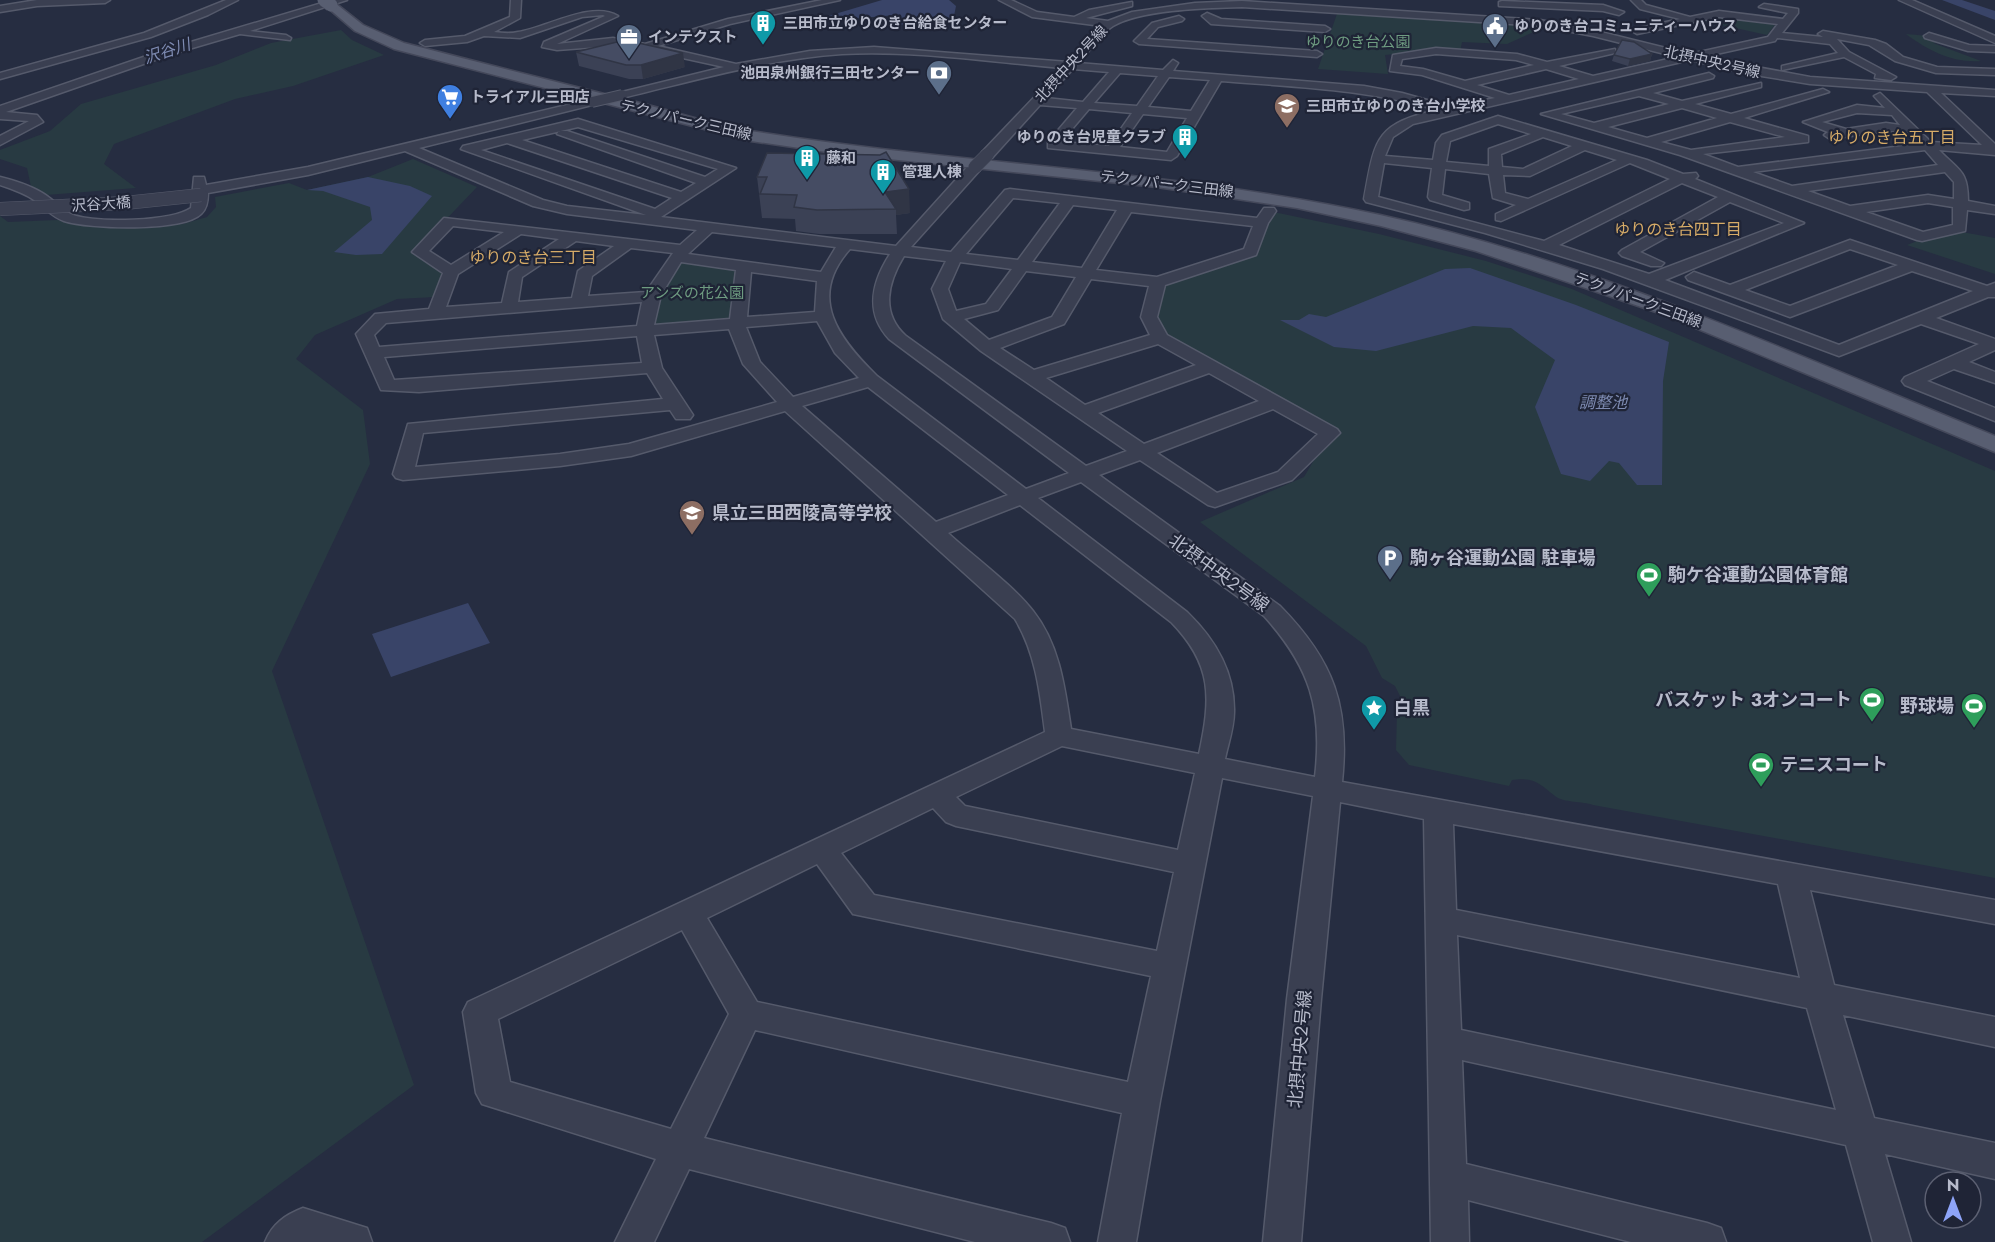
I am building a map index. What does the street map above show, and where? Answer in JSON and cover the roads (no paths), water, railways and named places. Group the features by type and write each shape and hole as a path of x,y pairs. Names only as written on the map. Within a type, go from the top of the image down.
{"main road":[{"path":"338,5 425,43 712,114 790,129 1330,218 1675,301 1699,315"},
{"path":"338,5 342,20 354,29 392,48 711,138 788,152 1165,169 1314,194 1382,208 1558,256 1610,285 1698,327 1730,335"},
{"name":"テクノパーク三田線","path":"338,5 391,38 421,48 727,126 845,145 1162,177 1302,199 1492,243 1593,276 1699,315 1992,436"},
{"name":"テクノパーク三田線","path":"338,5 375,37 399,46 689,123 752,136 852,150 1181,185 1286,201 1383,221 1483,248 1584,280 1992,436"},
{"path":"1610,285 1722,315 1992,436"},
{"path":"1610,285 1992,436"}],"street":[{"path":"0,9 37,3 105,0"},
{"path":"0,76 100,52 178,25 233,0"},
{"path":"425,43 467,39 515,18 516,0"},
{"path":"647,46 728,22 835,0"},
{"path":"1075,20 1092,12 1163,0"},
{"path":"1181,0 1196,6"},
{"path":"1008,2 1031,2"},
{"path":"1008,2 1035,15 1109,24"},
{"path":"1317,54 1139,41 1148,29 1167,21 1372,2"},
{"path":"1663,3 1763,4 1795,11 1779,37 1736,56"},
{"path":"1663,3 1714,14 1753,18 1779,37"},
{"name":"北摂中央２号線","path":"1282,1242 1304,999 1332,748 1328,701 1311,659 1290,630 1253,595 1208,566 892,331 882,312 880,294 886,273 898,252 1109,24 1132,15 1196,6 1242,4 1486,11 1582,30 1689,57 1783,77 1995,93"},
{"path":"1486,11 1521,5 1526,11 1585,18 1619,12 1639,4 1716,25"},
{"path":"1753,18 1763,4"},
{"path":"1902,4 1936,15 1995,40"},
{"path":"1902,4 1917,16 1936,15"},
{"path":"0,110 235,32 338,5"},
{"path":"1309,75 1331,5"},
{"path":"1068,9 1092,12"},
{"path":"483,33 498,36 519,35 584,14 600,12 613,16 548,44 547,47 563,48 608,40 647,46 736,66"},
{"path":"1666,38 1631,30 1693,20 1714,14"},
{"path":"1207,16 1216,19 1211,21 1325,29"},
{"path":"178,25 286,38"},
{"path":"1148,29 1172,31"},
{"path":"1532,35 1540,32 1661,64 1757,85 1995,104"},
{"path":"1749,34 1871,42 1882,46 1899,60 1936,70 1995,72"},
{"path":"1929,36 1968,48 1995,49"},
{"path":"1629,159 1529,204 1488,217 1371,199 1383,139 1390,129 1417,118 1510,99 1592,79 1661,64 1689,57 1716,51 1779,37 1833,41 1845,54 1892,77 1786,68 1736,59 1736,56 1716,51 1696,46"},
{"path":"1516,43 1517,57"},
{"path":"1112,150 1166,72 1182,58 1186,44"},
{"path":"0,181 21,188 41,199 56,212 72,219 163,223 190,217 198,210 200,188 319,174 410,148 736,66 790,55 858,50 1218,76 1309,75 1452,111"},
{"path":"1510,99 1423,72 1394,69 1396,57 1436,51 1517,57 1804,139"},
{"path":"1465,84 1548,66 1621,54"},
{"path":"1786,68 1845,54"},
{"path":"1423,72 1503,56"},
{"path":"1117,69 1052,145 1171,156 1218,76"},
{"path":"1717,77 1638,92 1547,114 1685,152 1922,237 1960,228 1961,181 1951,167 1880,96"},
{"path":"1594,127 1757,85"},
{"path":"1929,88 1995,150"},
{"path":"1645,142 1727,117 1823,92"},
{"path":"1036,101 1194,115"},
{"path":"1846,133 1809,122 1857,109 1895,112"},
{"path":"0,116 33,118 38,122 0,141"},
{"path":"1652,279 1797,223 1629,159 1498,120 1446,138 1442,143 1437,165 1435,197 1488,217 1547,245 1652,279 1839,351 1993,291"},
{"path":"578,123 729,168 656,214 467,149 550,130 578,123"},
{"path":"1685,152 1886,127 1911,129"},
{"path":"550,130 706,182"},
{"path":"1529,204 1498,195 1495,150 1541,134"},
{"path":"510,140 682,197"},
{"path":"1378,159 1525,173 1583,146"},
{"path":"1547,245 1680,179 1929,146 1995,150"},
{"path":"410,148 538,203 622,219 955,257 1158,282 1251,252 1265,217 1126,206 1010,193 955,257 940,289 952,317 987,346 1215,501 1285,476 1330,433 1160,338 1149,317 1158,282"},
{"path":"1792,190 1951,167"},
{"path":"484,181 523,169"},
{"name":"沢谷大橋","path":"0,202 141,196 200,188"},
{"name":"沢谷大橋","path":"0,209 125,203 200,188"},
{"path":"1729,197 1627,253 1790,312 1913,265"},
{"path":"0,202 41,199"},
{"path":"1849,211 1928,199 1995,210"},
{"path":"952,317 992,307 1069,200"},
{"path":"987,346 1058,320 1126,206"},
{"path":"622,219 639,208"},
{"path":"451,272 420,252 449,221 628,243 744,267 826,277"},
{"path":"436,313 451,272 519,229"},
{"path":"694,432 654,367 646,348 645,331 651,297 680,254 707,229"},
{"path":"509,307 515,275 573,236"},
{"path":"579,302 584,274 628,243"},
{"path":"1731,290 1850,244 1993,291"},
{"path":"845,246 826,277 820,303 822,316 840,349 871,380 1179,617 1198,635 1211,654 1219,682 1221,713 1172,967 1142,1101 1116,1242"},
{"path":"744,267 738,330 752,364 790,405 1024,615 1036,632 1049,666 1059,736"},
{"path":"651,297 381,318 365,334 387,386 419,386 654,367"},
{"path":"372,353 822,316"},
{"path":"1921,318 1995,344"},
{"path":"1031,377 1160,338"},
{"path":"1992,436 1911,381 1995,344"},
{"path":"1953,362 1995,378"},
{"path":"1083,412 1210,366"},
{"path":"675,404 415,428 403,474 602,455 694,432 871,380"},
{"path":"933,531 1274,402"},
{"path":"1051,1242 680,1149 494,1093 480,1012 935,793 1059,736 1438,811 1995,912"},
{"path":"935,793 956,815 1192,864"},
{"path":"1438,811 1450,1242"},
{"path":"822,849 864,905 1172,967"},
{"path":"1791,875 1821,997 1892,1242"},
{"path":"688,912 746,1014 1142,1101"},
{"path":"1440,919 1995,1032"},
{"path":"634,1242 746,1014"},
{"path":"1445,1041 1995,1161"},
{"path":"1450,1178 1707,1242"},
{"path":"284,1242 303,1227 353,1242"}],"water":[{"path":"882,0 949,0 956,6 953,21 897,25 900,20 896,15 805,23 806,19 825,17"},
{"path":"368,177 410,186 432,196 382,254 356,255 334,252 372,220 370,207 323,191 307,190"},
{"name":"調整池","path":"1470,268 1576,305 1669,342 1663,381 1662,485 1637,485 1619,463 1609,461 1590,481 1561,474 1535,407 1555,360 1511,328 1473,326 1376,351 1334,347 1280,320 1299,320 1309,314 1326,317 1445,269"},
{"path":"468,603 490,643 391,677 372,634"}],"waterway":[{"path":"1949,0 1995,16"}],"place":[{"name":"三田市立ゆりのき台給食センター","path":"763,46"},
{"name":"ゆりのき台コミュニティーハウス","path":"1495,49"},
{"name":"インテクスト","path":"629,60"},
{"name":"池田泉州銀行三田センター","path":"939,96"},
{"name":"トライアル三田店","path":"450,120"},
{"name":"三田市立ゆりのき台小学校","path":"1287,129"},
{"name":"ゆりのき台児童クラブ","path":"1185,160"},
{"name":"藤和","path":"807,181"},
{"name":"管理人棟","path":"883,195"},
{"name":"県立三田西陵高等学校","path":"692,536"},
{"name":"駒ヶ谷運動公園 駐車場","path":"1390,581"},
{"name":"駒ケ谷運動公園体育館","path":"1649,598"},
{"name":"バスケット ３オンコート","path":"1872,723"},
{"name":"野球場","path":"1974,729"},
{"name":"白黒","path":"1374,731"},
{"name":"テニスコート","path":"1761,788"}],"district":[{"name":"ゆりのき台五丁目","path":"1892,137"},
{"name":"ゆりのき台四丁目","path":"1678,229"},
{"name":"ゆりのき台三丁目","path":"533,257"}],"park label":[{"name":"ゆりのき台公園","path":"1358,42"},
{"name":"アンズの花公園","path":"692,293"}],"water label":[{"name":"沢谷川","path":"167,51"}]}
